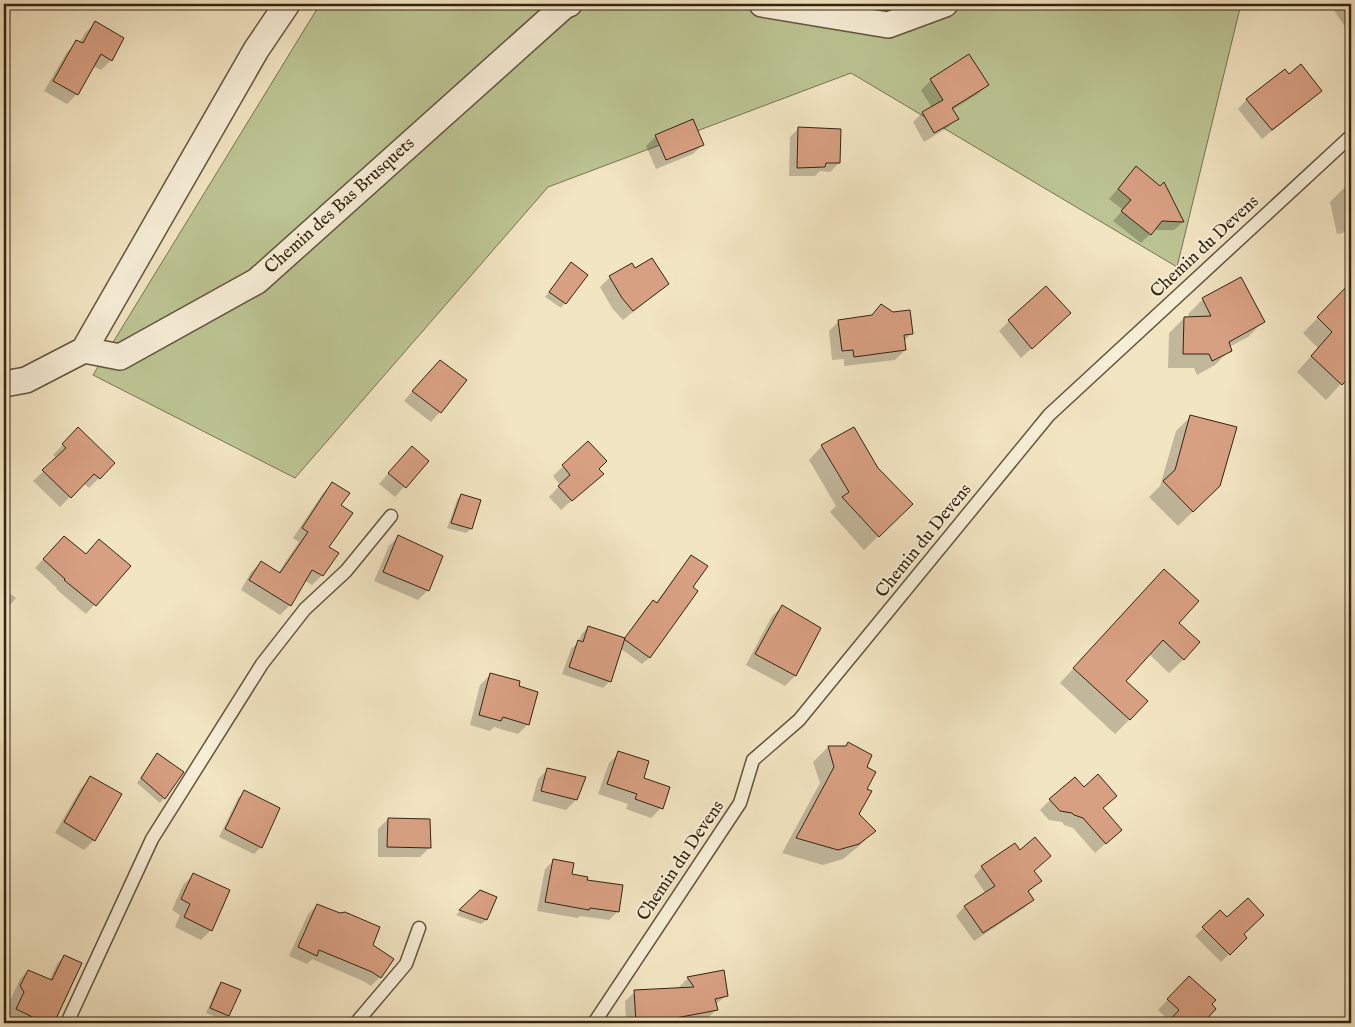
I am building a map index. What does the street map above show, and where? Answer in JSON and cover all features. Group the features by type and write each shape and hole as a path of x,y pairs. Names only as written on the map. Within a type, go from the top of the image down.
{"street":[{"path":"4,384 26,380 84,350 256,50 287,4"},
{"name":"Chemin des Bas Brusquets","path":"84,350 120,357 257,281 564,6 569,4"},
{"path":"762,4 888,25 945,4"}],"lane":[{"name":"Chemin du Devens","path":"594,1023 740,804 753,760 799,720 1049,416 1351,136"},
{"path":"67,1023 152,839 262,664 305,609 346,572 391,516"},
{"path":"356,1023 406,964 419,928"}],"green space":[{"path":"320,4 1241,4 1177,267 851,73 548,187 295,478 93,375"}],"building":[{"path":"95,21 124,38 112,61 101,54 78,95 53,81 76,40 83,43"},
{"path":"969,54 989,85 952,108 959,119 934,133 922,112 943,100 930,79"},
{"path":"1301,64 1322,91 1272,130 1246,99 1285,69 1289,74"},
{"path":"693,119 704,145 666,160 655,135"},
{"path":"798,127 841,129 840,163 826,163 825,167 797,168"},
{"path":"1136,166 1160,186 1164,182 1184,222 1162,221 1151,235 1121,211 1131,200 1118,189"},
{"path":"652,258 669,284 633,311 622,298 609,276 632,263 635,268"},
{"path":"571,262 588,275 566,304 549,292"},
{"path":"1241,277 1265,322 1229,342 1232,351 1212,361 1209,354 1183,354 1184,317 1211,316 1202,298"},
{"path":"1351,282 1351,375 1342,385 1311,356 1332,332 1317,317"},
{"path":"1046,286 1071,313 1032,349 1008,320"},
{"path":"881,304 893,312 910,310 913,334 904,335 906,350 854,357 853,350 842,351 838,320 872,315"},
{"path":"440,360 467,380 441,413 412,391"},
{"path":"1190,415 1237,427 1220,486 1193,512 1163,481 1175,470"},
{"path":"78,427 115,463 100,479 94,474 71,498 42,470 66,448 62,444"},
{"path":"854,427 878,468 913,504 879,537 842,497 849,492 821,445"},
{"path":"588,441 607,461 599,469 604,474 572,501 558,486 570,475 562,465"},
{"path":"412,446 429,461 406,488 388,473"},
{"path":"332,482 350,493 341,505 353,513 329,547 339,553 323,576 312,570 291,606 249,580 261,561 280,573 308,532 302,528"},
{"path":"461,494 481,500 472,529 451,523"},
{"path":"398,535 443,556 429,591 383,572"},
{"path":"64,536 86,554 99,539 131,566 96,606 64,580 43,559"},
{"path":"691,555 708,566 693,587 698,591 650,658 624,639 653,600 657,603"},
{"path":"1164,569 1199,601 1179,623 1200,642 1184,660 1163,640 1126,681 1148,701 1130,720 1073,668"},
{"path":"782,605 821,628 796,676 755,654"},
{"path":"588,626 625,638 611,682 569,667 578,640 583,642"},
{"path":"490,673 520,681 519,686 538,692 529,725 503,717 501,721 479,715"},
{"path":"848,742 872,755 867,767 876,772 867,789 872,791 859,814 876,831 859,844 838,850 796,838 834,767 828,746 846,746"},
{"path":"618,751 649,761 644,778 670,787 663,809 635,799 637,794 607,784"},
{"path":"157,753 184,772 165,799 141,778"},
{"path":"547,768 586,777 577,800 541,791"},
{"path":"1098,774 1117,796 1103,808 1122,830 1106,844 1083,818 1072,813 1060,811 1049,799 1075,777 1084,787"},
{"path":"90,776 122,794 95,841 64,822"},
{"path":"244,790 280,808 262,848 225,829"},
{"path":"388,818 430,819 431,848 387,847"},
{"path":"1035,837 1051,856 1034,871 1042,881 1028,891 1034,900 983,933 964,906 995,886 981,866 1015,843 1020,850"},
{"path":"553,859 574,863 572,874 588,877 587,880 623,885 619,912 590,908 589,910 545,902"},
{"path":"193,873 230,890 212,931 184,917 190,904 181,899"},
{"path":"480,890 497,897 487,920 459,910"},
{"path":"1248,898 1264,915 1244,934 1247,938 1230,955 1202,927 1220,910 1227,917"},
{"path":"317,904 340,913 345,912 380,927 373,945 394,959 381,978 372,972 319,950 317,956 298,947"},
{"path":"64,955 82,963 54,1023 45,1023 16,1009 24,992 20,986 28,970 52,980"},
{"path":"724,970 728,996 715,999 718,1010 665,1020 665,1023 636,1023 634,990 694,987 687,977"},
{"path":"1189,976 1216,1000 1212,1004 1216,1009 1203,1023 1167,1023 1179,1010 1167,999"},
{"path":"221,982 241,990 229,1016 210,1008"}]}
